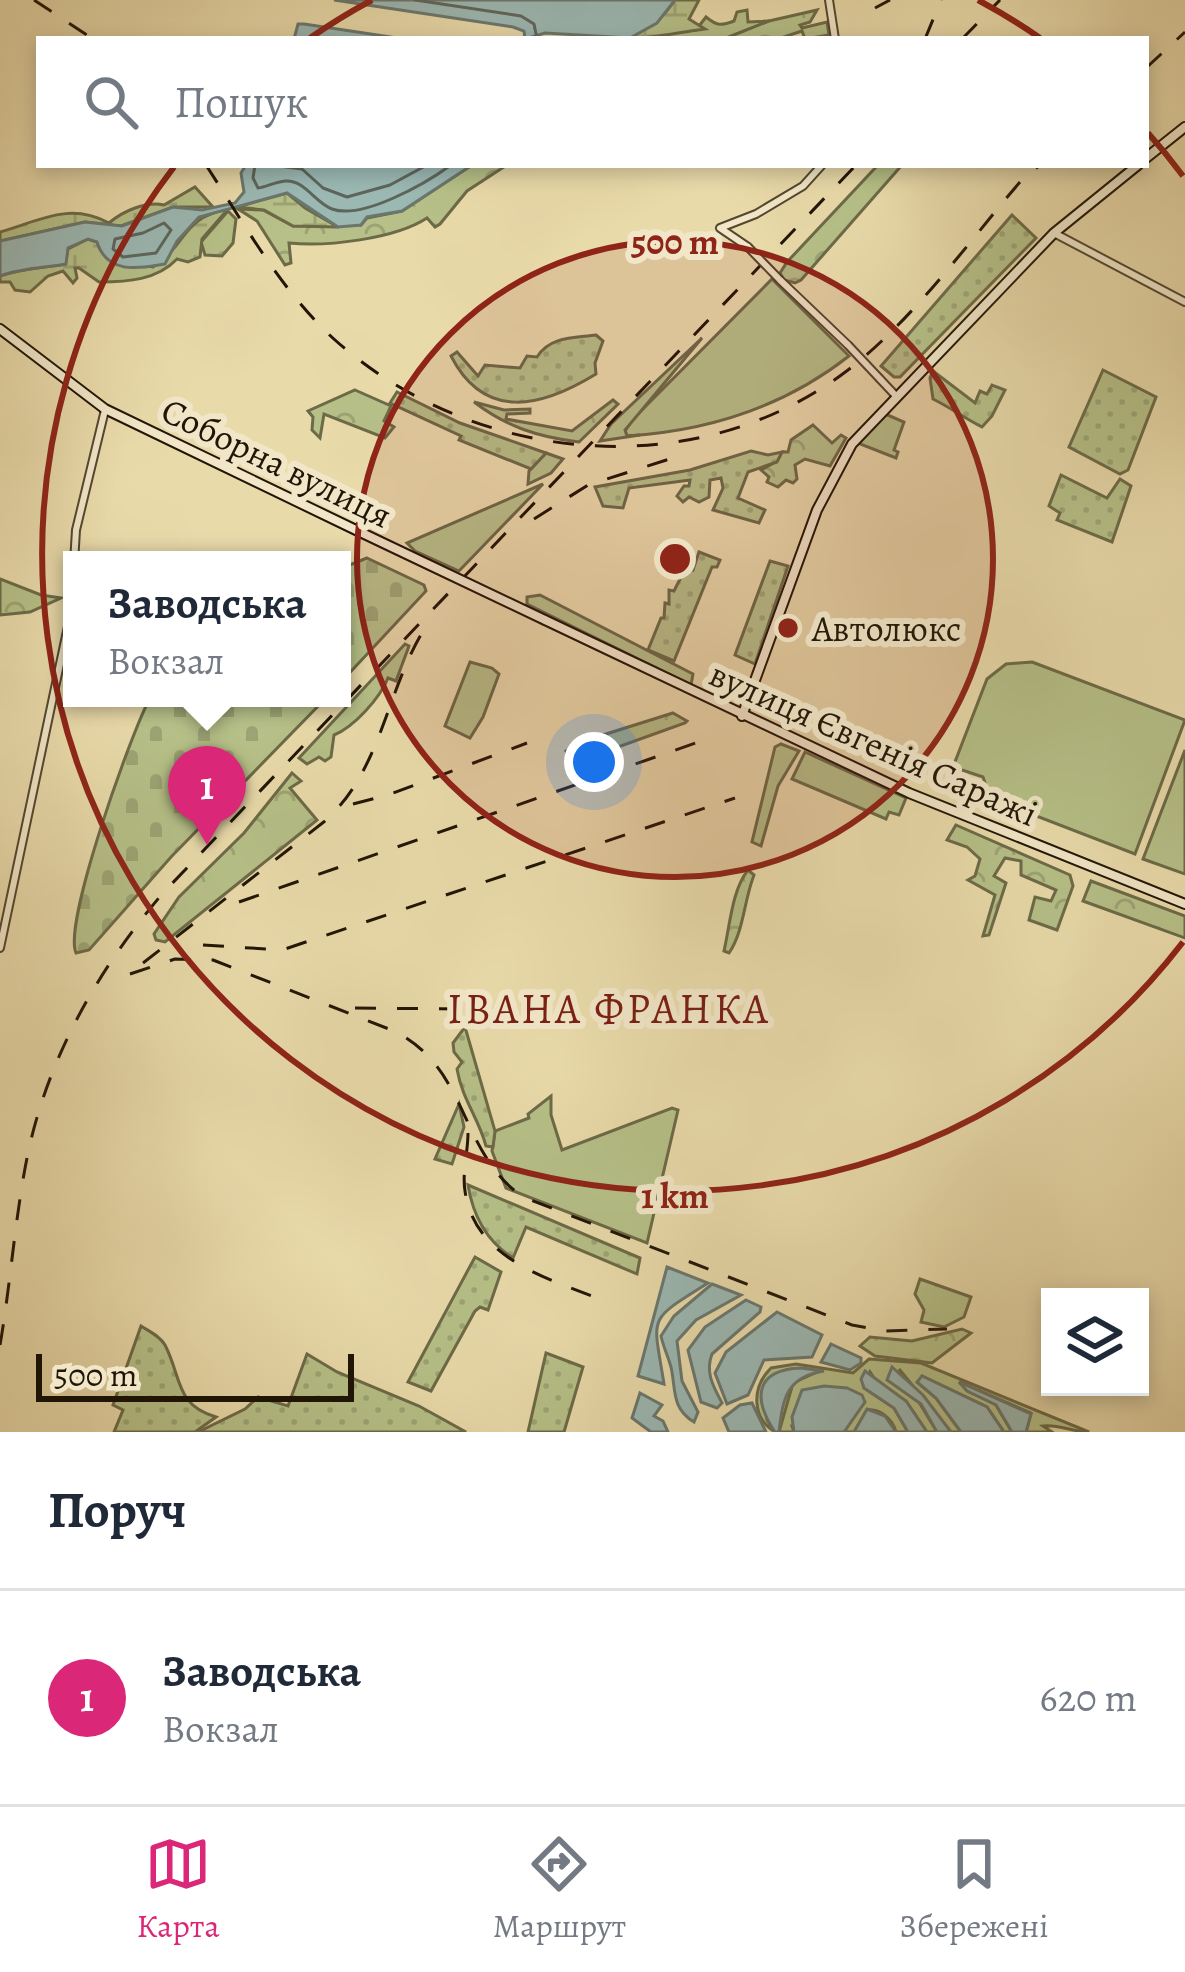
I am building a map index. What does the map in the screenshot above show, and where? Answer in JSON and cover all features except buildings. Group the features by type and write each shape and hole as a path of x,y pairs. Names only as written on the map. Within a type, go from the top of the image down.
{"main road":[{"path":"1149,156 1185,127"},
{"path":"742,716 798,559 835,471 855,440 1054,232 1134,168"},
{"name":"Соборна вулиця","path":"0,329 105,409 545,620"},
{"name":"вулиця Євгенія Саражі","path":"545,620 909,794 1185,904"}],"street":[{"path":"829,0 835,36"},
{"path":"819,168 803,186 720,228 748,248 896,396"},
{"path":"1054,232 1185,302"},
{"path":"74,551 105,409"},
{"path":"0,948 63,646"}],"green space":[{"path":"675,0 699,0 689,19 705,29 628,36 665,13"},
{"path":"747,10 748,22 769,21 732,36 662,36 696,30 706,17 716,24 730,23 737,12"},
{"path":"817,10 810,22 800,25 827,22 829,35 804,36 802,31 787,36 732,36"},
{"path":"467,168 502,168 467,191 435,227 427,218 360,240 289,243 291,263 285,265 257,221 238,209 263,210 293,226 361,225 367,218 402,211"},
{"path":"875,168 899,168 801,280 784,280 780,273"},
{"path":"195,187 213,207 173,207 121,226 85,222 0,241 0,232 55,215 81,214 109,223 135,208 164,205"},
{"path":"287,193 338,227 293,226 264,210 237,207"},
{"path":"228,209 202,239 200,257 188,262 177,259 151,276 99,282 75,268 73,283 63,271 48,276 30,292 0,282 0,276 8,273 65,264 68,249 88,239 97,242 112,260 153,267 193,225"},
{"path":"228,211 236,219 233,243 222,256 205,255 201,242"},
{"path":"1012,215 1036,238 900,377 894,377 881,366"},
{"path":"772,279 849,356 798,389 744,413 687,429 627,436 633,419"},
{"path":"596,335 603,341 596,374 535,400 516,402 480,391 451,356 457,352 478,376 485,365 520,368 527,356 537,357 556,342"},
{"path":"702,338 625,430 627,436 640,435 600,441 611,424"},
{"path":"1103,370 1156,397 1128,470 1120,474 1069,447"},
{"path":"933,371 975,403 980,391 987,394 992,385 1005,390 982,427 933,399"},
{"path":"355,390 391,406 384,421 394,427 385,438 324,414 320,438 312,430 313,417 308,411"},
{"path":"397,392 460,423 546,453 531,469 459,440 461,436 390,403"},
{"path":"613,400 618,404 579,442 524,430 474,402 504,410 530,409 530,413 507,414 506,419 572,431"},
{"path":"883,413 904,422 894,450 896,458 855,442"},
{"path":"813,425 832,443 841,435 846,438 830,466 805,459 795,465 793,483 786,480 778,487 767,482 769,477 761,470 788,452 791,440"},
{"path":"751,451 782,452 777,462 748,472 738,498 765,510 759,523 713,510 723,488 721,478 710,480 709,497 699,502 689,497 683,502 677,496 690,480 629,488 623,508 603,506 595,487 690,470"},
{"path":"546,453 563,459 551,473 528,484 529,471"},
{"path":"1061,475 1107,498 1120,479 1131,486 1112,542 1057,520 1060,513 1049,506"},
{"path":"543,484 459,571 407,543"},
{"path":"699,552 720,560 712,567 674,661 648,650 664,618 665,603 669,604 669,590 674,591 683,573 669,568 671,562 693,570"},
{"path":"367,558 424,585 426,591 351,671 351,564"},
{"path":"770,561 788,566 755,664 735,655"},
{"path":"0,579 61,598 30,612 0,615"},
{"path":"540,595 693,674 691,685 527,604 527,597"},
{"path":"405,644 409,646 396,681 388,678 366,711 334,735 331,757 307,764 299,758"},
{"path":"470,662 499,674 470,738 445,726"},
{"path":"1032,662 1185,720 1135,854 990,798 983,777 953,767 987,679 1006,664"},
{"path":"146,707 317,707 171,857 89,950 76,953 79,905"},
{"path":"673,713 687,721 593,756 572,759 566,751 587,740"},
{"path":"781,744 799,751 778,786 761,846 752,842 775,747"},
{"path":"1185,750 1185,874 1143,859"},
{"path":"805,752 906,798 899,815 889,812 886,819 792,779"},
{"path":"292,773 301,781 290,788 317,820 165,942 156,940 154,934 179,897 244,833"},
{"path":"956,825 1070,875 1073,886 1057,930 1029,920 1035,897 1051,901 1056,890 1021,875 1021,861 1005,858 994,876 1006,883 989,935 983,936 995,895 968,880 975,876 980,859 967,847 947,840"},
{"path":"748,870 754,875 729,953 724,951 732,908"},
{"path":"1091,881 1185,916 1185,938 1083,901"},
{"path":"465,1027 495,1131 493,1147 486,1146 459,1080 457,1069 462,1062 453,1043"},
{"path":"551,1096 551,1115 562,1150 672,1108 678,1110 647,1243 506,1188 492,1151 495,1131 529,1118"},
{"path":"459,1104 464,1127 452,1164 435,1159"},
{"path":"468,1185 640,1258 637,1274 526,1227 513,1258 482,1227"},
{"path":"475,1257 501,1272 488,1310 480,1307 475,1311 431,1391 408,1382"},
{"path":"920,1279 971,1297 964,1317 944,1327 921,1322 924,1310 915,1294"},
{"path":"141,1326 165,1345 186,1398 216,1417 195,1432 114,1432 123,1410 113,1405"},
{"path":"962,1329 971,1333 932,1363 875,1356 860,1346 870,1337 912,1341"},
{"path":"546,1353 583,1367 564,1432 528,1432"},
{"path":"307,1354 466,1432 198,1432 245,1409 258,1397 288,1406"},
{"path":"869,1359 921,1363 1089,1432 1043,1426 1052,1432 1026,1432 1031,1413 959,1382 996,1405 1012,1432 1004,1432 987,1407 922,1376 918,1383 936,1398 961,1432 951,1432 899,1369 937,1432 927,1432 906,1401 870,1372 864,1388 894,1408 908,1432 896,1432 885,1416 867,1410 854,1432 844,1432 849,1424 792,1426 794,1432 779,1432 793,1383 819,1371 804,1369 781,1371 769,1379 764,1385 767,1420 775,1432 762,1419 757,1393 771,1368 796,1364 853,1373"}],"water":[{"path":"334,0 675,0 657,23 634,36 525,36 513,27"},
{"path":"298,24 304,24 384,36 295,36"},
{"path":"244,168 467,168 402,211 367,217 361,225 338,227 287,193 199,217 177,241 165,264 124,267 108,260 97,242 88,239 68,248 66,264 0,276 0,241 85,222 122,226 173,207 202,210 235,203 244,192"},
{"path":"667,1267 708,1283 673,1305 659,1322 664,1384 638,1376"},
{"path":"712,1284 741,1295 696,1320 677,1341 682,1381 698,1412 694,1422 678,1404 661,1336 674,1316"},
{"path":"746,1300 761,1307 760,1312 710,1361 711,1379 722,1403 717,1408 701,1402 688,1350 705,1327"},
{"path":"777,1312 822,1335 812,1357 764,1360 748,1395 727,1404 715,1373 726,1352"},
{"path":"831,1344 861,1358 861,1363 850,1370 821,1362"},
{"path":"892,1367 923,1395 951,1432 937,1432 921,1404 887,1380"},
{"path":"801,1368 824,1371 802,1378 789,1391 779,1432 775,1432 763,1408 762,1388 774,1374"},
{"path":"865,1371 906,1401 927,1432 908,1432 894,1408 864,1388"},
{"path":"922,1376 987,1407 1004,1432 961,1432 936,1398 917,1382"},
{"path":"959,1382 1031,1414 1026,1432 1012,1432 996,1405"},
{"path":"847,1388 862,1395 865,1402 844,1432 794,1432 792,1417 802,1390"},
{"path":"640,1393 662,1405 654,1416 668,1432 651,1432 632,1418"},
{"path":"752,1403 766,1432 729,1432 723,1418 740,1405"},
{"path":"867,1409 885,1416 896,1432 854,1432"}],"railway":[{"path":"34,0 88,36"},
{"path":"875,8 890,0"},
{"path":"926,36 941,0"},
{"path":"965,36 1000,0"},
{"path":"1149,65 1185,32"},
{"path":"208,168 298,300 335,340 391,382 453,414 519,435 587,445 656,444 723,432 788,407 848,370 895,328 1036,168"},
{"path":"351,696 853,168"},
{"path":"534,519 588,485 682,455"},
{"path":"143,963 325,821 344,801 371,754 425,628"},
{"path":"0,1345 28,1153 49,1082 79,1014 118,951 163,893 340,707"},
{"path":"239,902 710,738"},
{"path":"353,804 527,743"},
{"path":"203,945 282,950 735,798"},
{"path":"130,974 175,959 213,960 394,1031 419,1047 437,1067 486,1157 523,1197 852,1325 885,1331 947,1329"},
{"path":"355,1008 466,1009"},
{"path":"468,1133 465,1191 484,1235 520,1265 610,1303"}],"place":[{"name":"Автолюкс","path":"788,628"},
{"name":"Заводська","path":"207,845"}],"district":[{"name":"ІВАНА ФРАНКА","path":"609,1008"}]}
